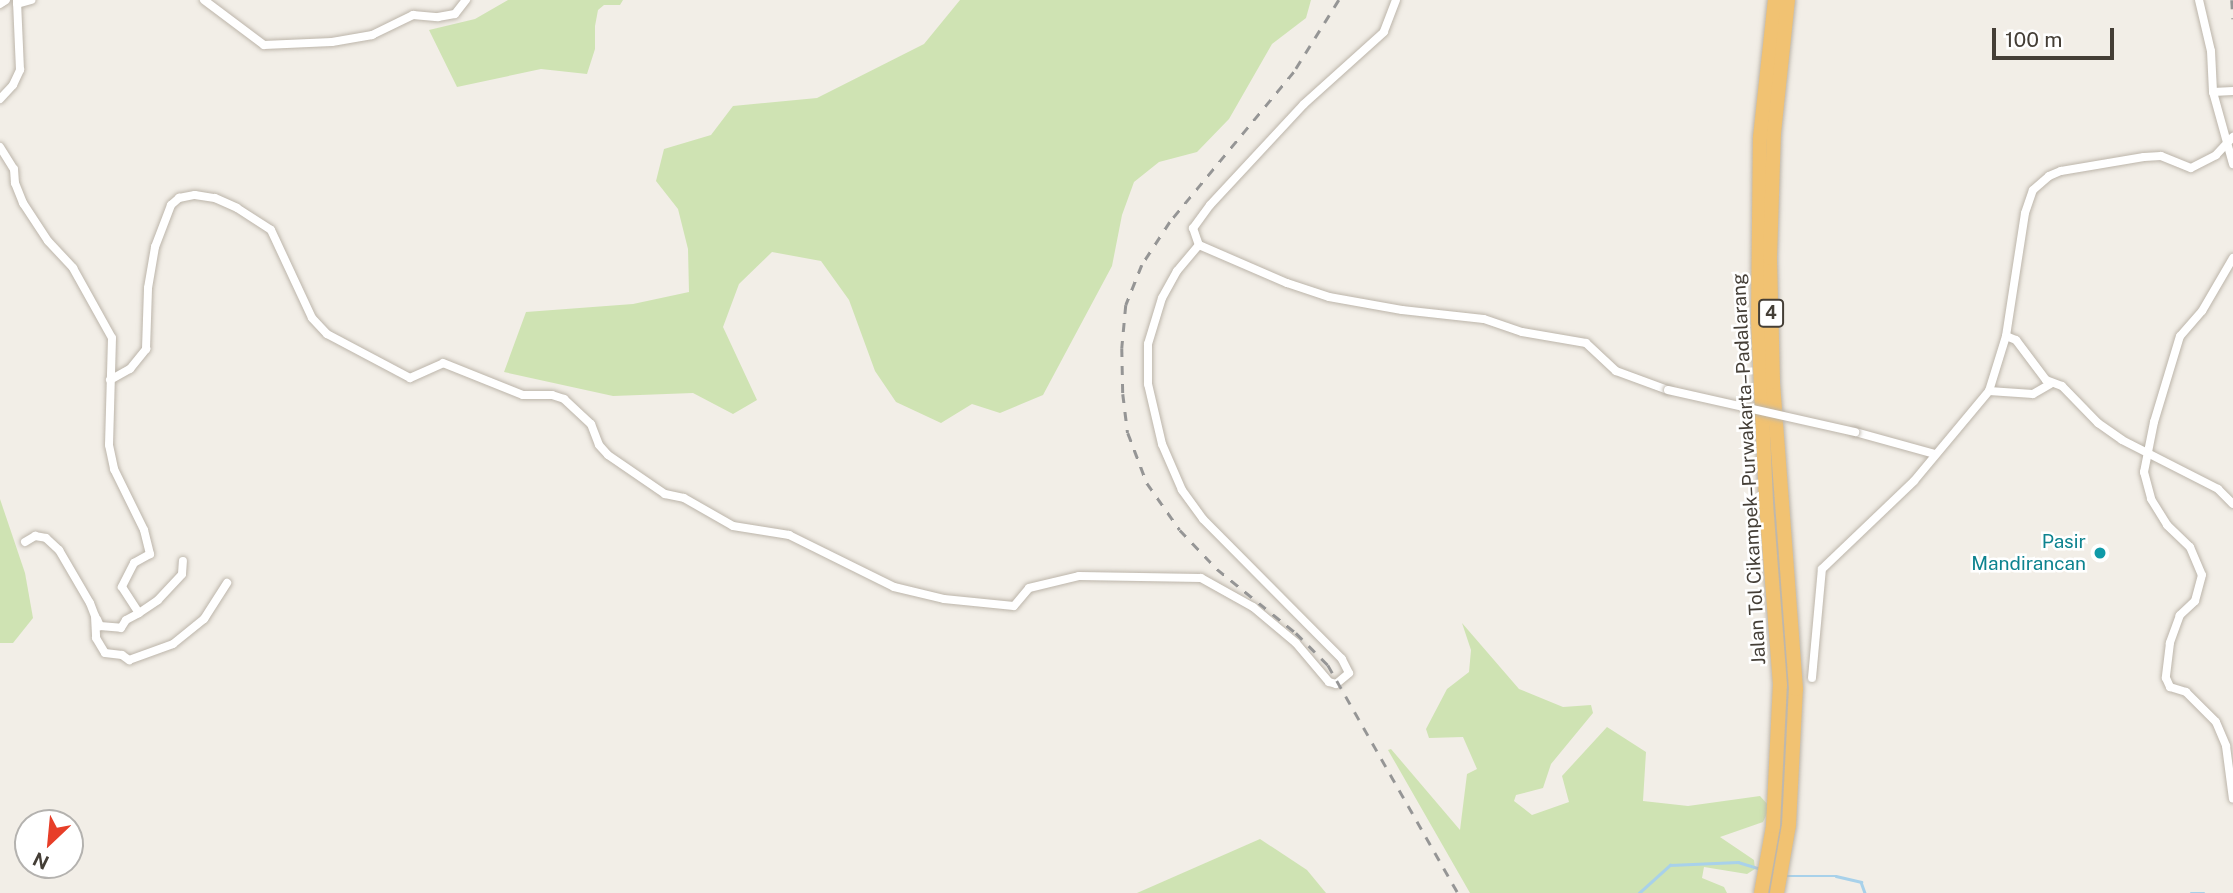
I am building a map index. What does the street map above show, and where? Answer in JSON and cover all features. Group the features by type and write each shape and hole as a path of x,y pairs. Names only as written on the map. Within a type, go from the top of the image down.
{"highway":[{"name":"Jalan Tol Cikampek–Purwakarta–Padalarang","path":"1761,893 1773,826 1780,685 1766,502 1757,262 1760,137 1774,0"},
{"name":"Jalan Tol Cikampek–Purwakarta–Padalarang","path":"1777,893 1790,825 1796,689 1793,626 1779,490 1770,258 1774,133 1788,0"}],"street":[{"path":"0,4 6,0"},
{"path":"0,99 13,85 20,70 17,2 32,0"},
{"path":"205,0 264,44 332,41 372,35 413,15 438,17 455,14 466,0"},
{"path":"1396,0 1384,32 1304,104 1217,196 1193,228 1199,245 1286,283 1329,297 1402,310 1484,320 1522,332 1586,343 1616,371 1668,390 1855,432 1935,454"},
{"path":"2199,0 2211,51 2213,92 2230,140 2233,164"},
{"path":"2213,92 2233,91"},
{"path":"1812,678 1822,569 1914,481 1989,391 2006,336 2025,213 2033,190 2049,176 2144,157 2161,156 2191,169 2216,155 2230,140"},
{"path":"0,147 14,169 15,183 23,203 48,241 73,268 109,327 113,353 108,435 114,469 144,530 150,554 134,563 122,587 139,613"},
{"path":"110,380 130,369 146,349 148,288 156,247 171,205 179,198 195,195 215,198 237,208 271,230 312,318 327,334 410,378 443,363 523,395 545,394 564,399 591,424 601,448 608,455 665,494 684,498 733,526 789,535 894,587 944,598 1015,606 1029,588 1079,576 1201,578 1253,607 1296,643 1329,682 1336,684 1349,673 1342,659 1203,519 1182,490 1162,444 1148,384 1148,344 1162,298 1178,271 1199,245"},
{"path":"2233,258 2202,311 2180,336 2154,422 2150,455 2144,472 2151,499 2167,525 2190,547 2202,575 2195,601 2180,615 2170,643 2166,678 2170,687 2186,692 2216,722 2226,746 2233,799"},
{"path":"2006,336 2016,340 2027,350 2050,384"},
{"path":"1989,391 2034,394 2050,384 2062,386 2098,423 2150,455 2218,489 2233,504"},
{"path":"25,542 34,536 46,538 59,550 100,626 121,628 126,620 158,600 182,574 183,561"},
{"path":"95,616 96,638 105,653 122,655 129,660 173,644 204,619 228,583"}],"green space":[{"path":"508,0 623,0 620,5 604,5 598,10 595,49 587,74 541,69 457,87 429,30 475,19"},
{"path":"960,0 1311,0 1306,18 1272,44 1229,119 1197,152 1159,162 1134,182 1122,215 1112,266 1043,395 1000,413 972,404 941,423 896,402 875,371 849,300 821,261 772,252 739,284 723,327 757,400 733,414 693,393 613,396 504,372 526,312 633,304 689,292 688,249 678,209 656,181 664,149 711,135 733,106 817,98 924,44"},
{"path":"0,499 25,573 33,618 13,643 0,643"},
{"path":"1462,623 1519,689 1563,707 1591,705 1593,713 1551,764 1543,788 1516,795 1514,801 1532,815 1569,802 1562,776 1607,727 1646,752 1643,801 1688,806 1760,796 1770,807 1763,822 1720,837 1754,860 1755,869 1747,874 1704,867 1702,878 1724,887 1727,893 1470,893 1388,750 1391,749 1460,830 1467,774 1477,769 1463,737 1429,738 1426,729 1447,689 1469,672 1471,650"},
{"path":"1260,839 1307,870 1326,893 1137,893"}],"waterway":[{"path":"1639,893 1670,865 1738,862 1761,869"},
{"path":"1784,876 1836,876 1861,882 1865,893"},
{"path":"2191,893 2204,893"}],"railway":[{"path":"1339,0 1294,72 1170,222 1142,265 1126,305 1122,348 1123,394 1128,433 1147,483 1180,530 1217,569 1296,633 1328,665 1458,893"},
{"path":"2232,0 2233,19"}],"place":[{"name":"Pasir Mandirancan","path":"2100,553"}]}
